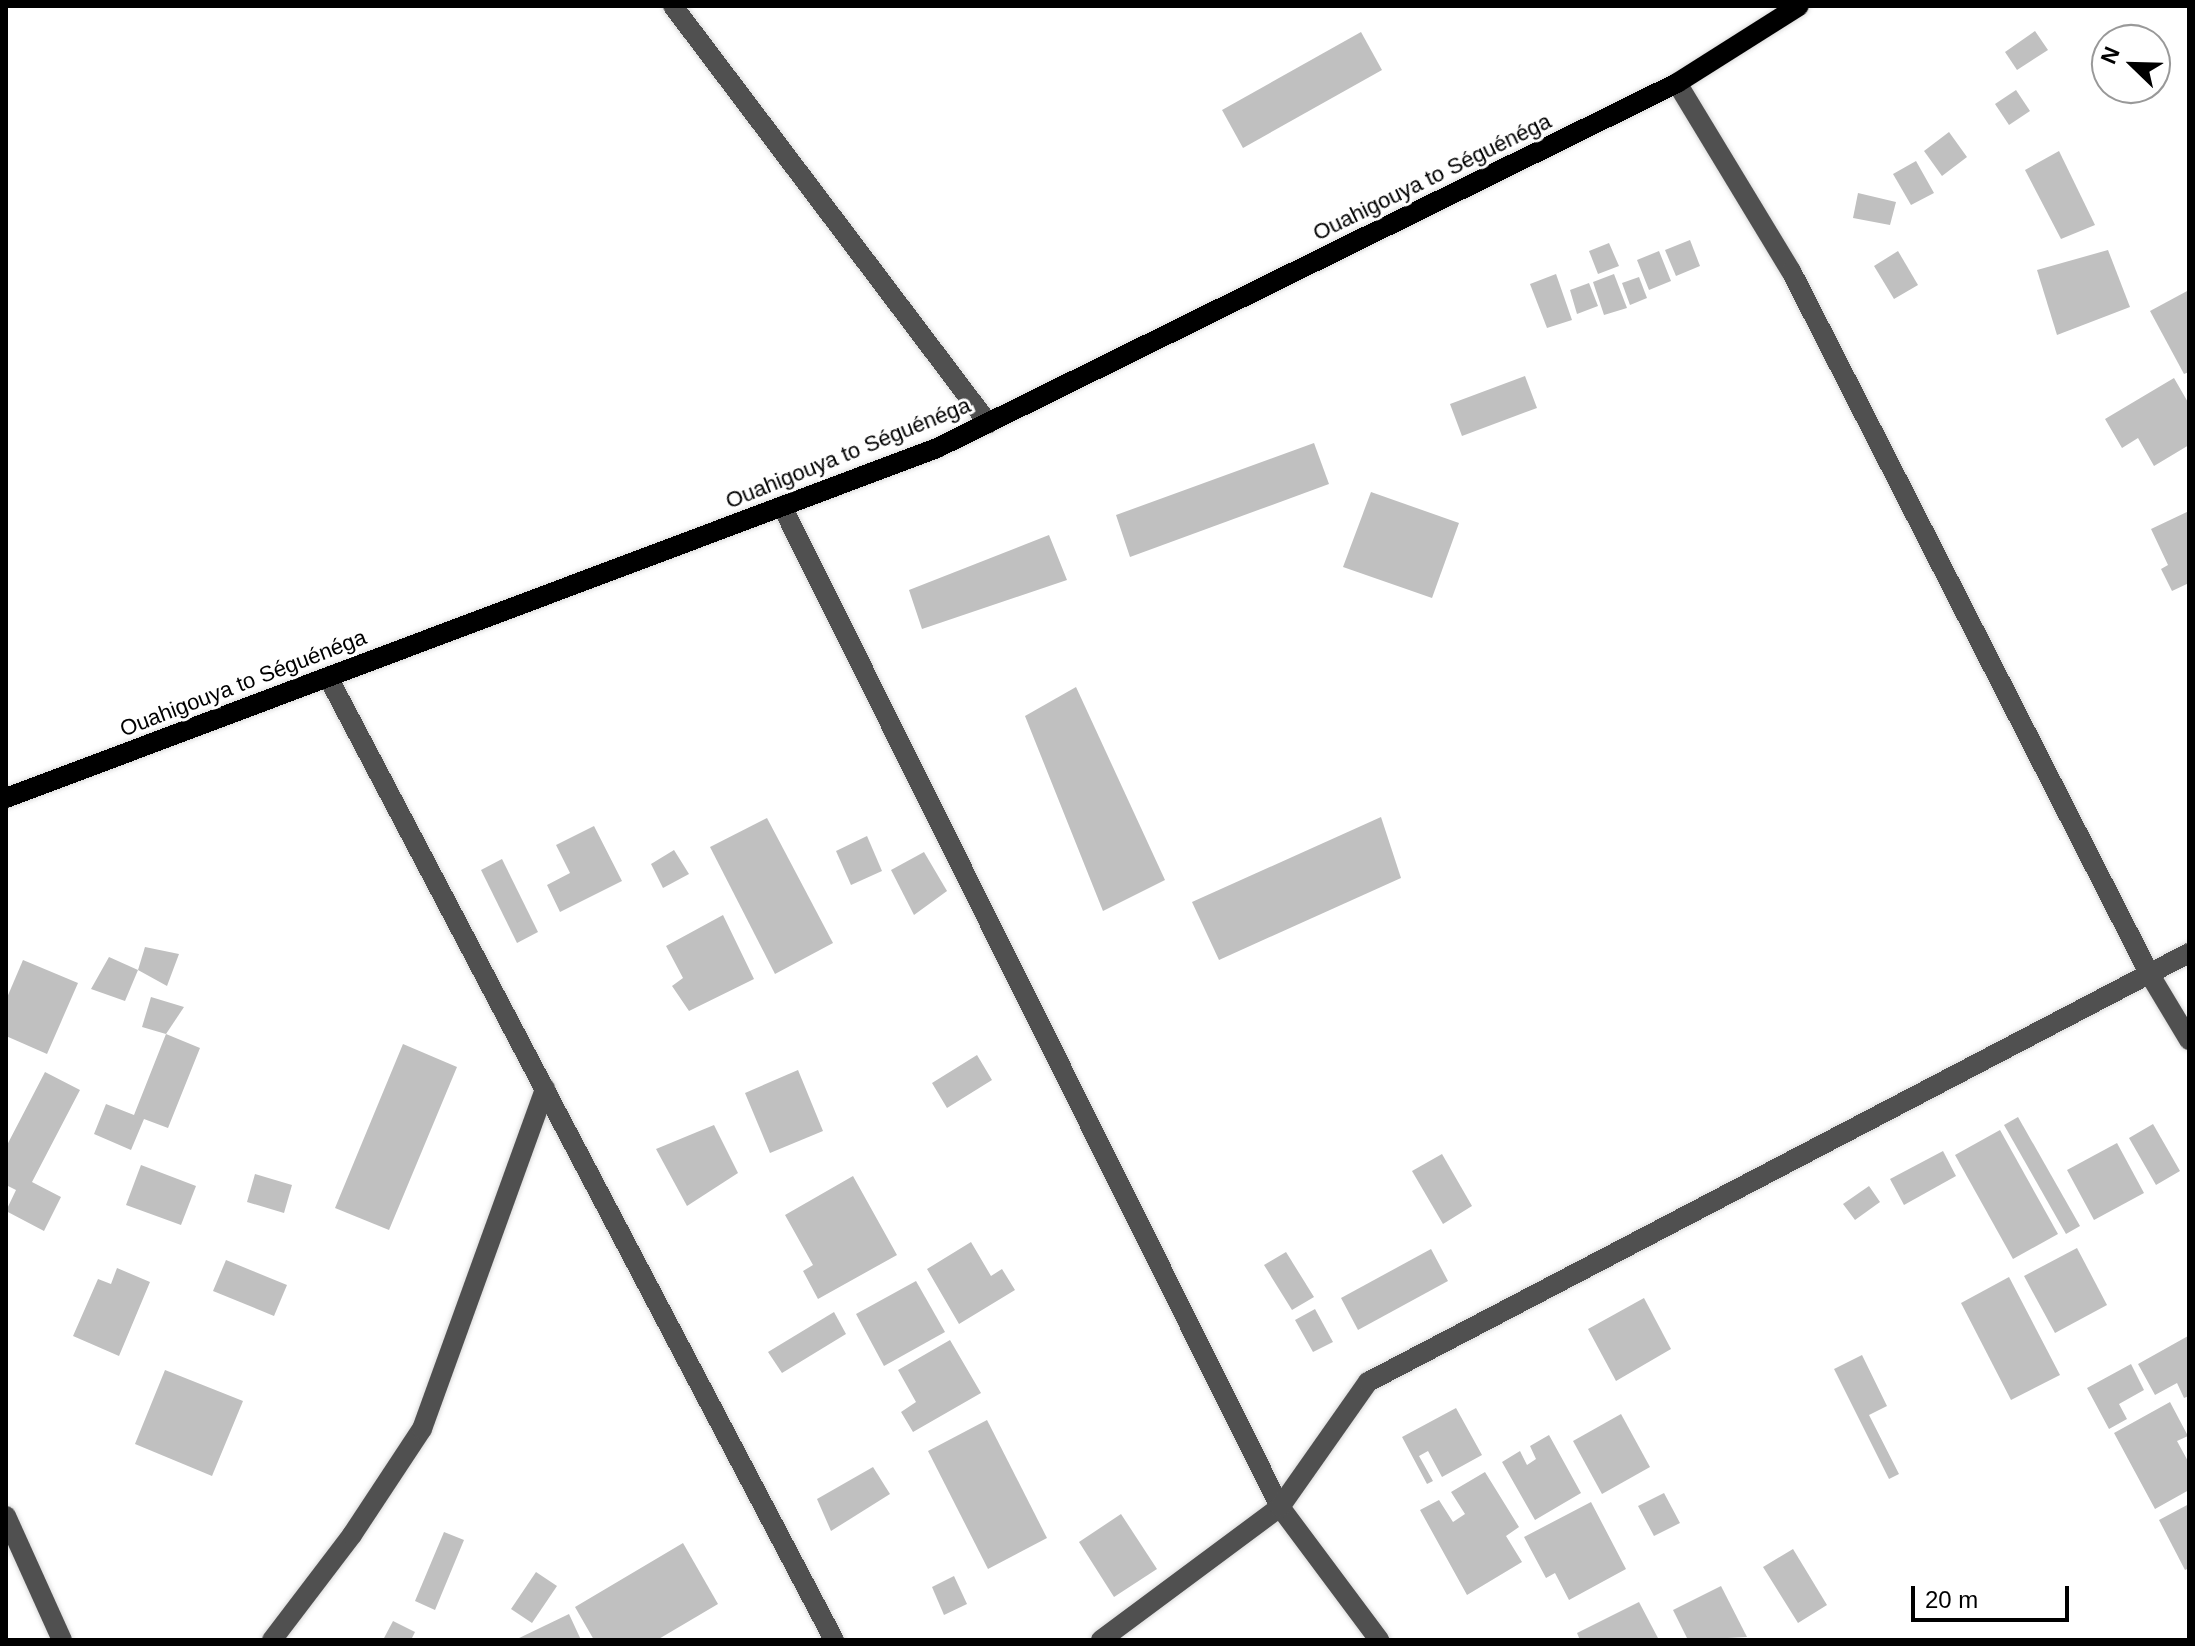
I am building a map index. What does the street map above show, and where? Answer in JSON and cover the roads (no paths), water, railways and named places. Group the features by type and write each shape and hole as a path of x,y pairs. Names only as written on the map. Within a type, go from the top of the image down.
{"main road":[{"name":"Ouahigouya to Séguénéga","path":"6,798 782,506 988,423 1677,83 1799,6"}],"street":[{"path":"673,6 988,423"},
{"path":"1677,83 1791,271 2150,975 2189,1040"},
{"path":"782,506 1280,1507 1379,1640"},
{"path":"328,677 834,1640"},
{"path":"1101,1640 1280,1507 1368,1382 2189,953"},
{"path":"272,1640 352,1535 422,1429 545,1089"},
{"path":"6,1516 62,1640"}]}
